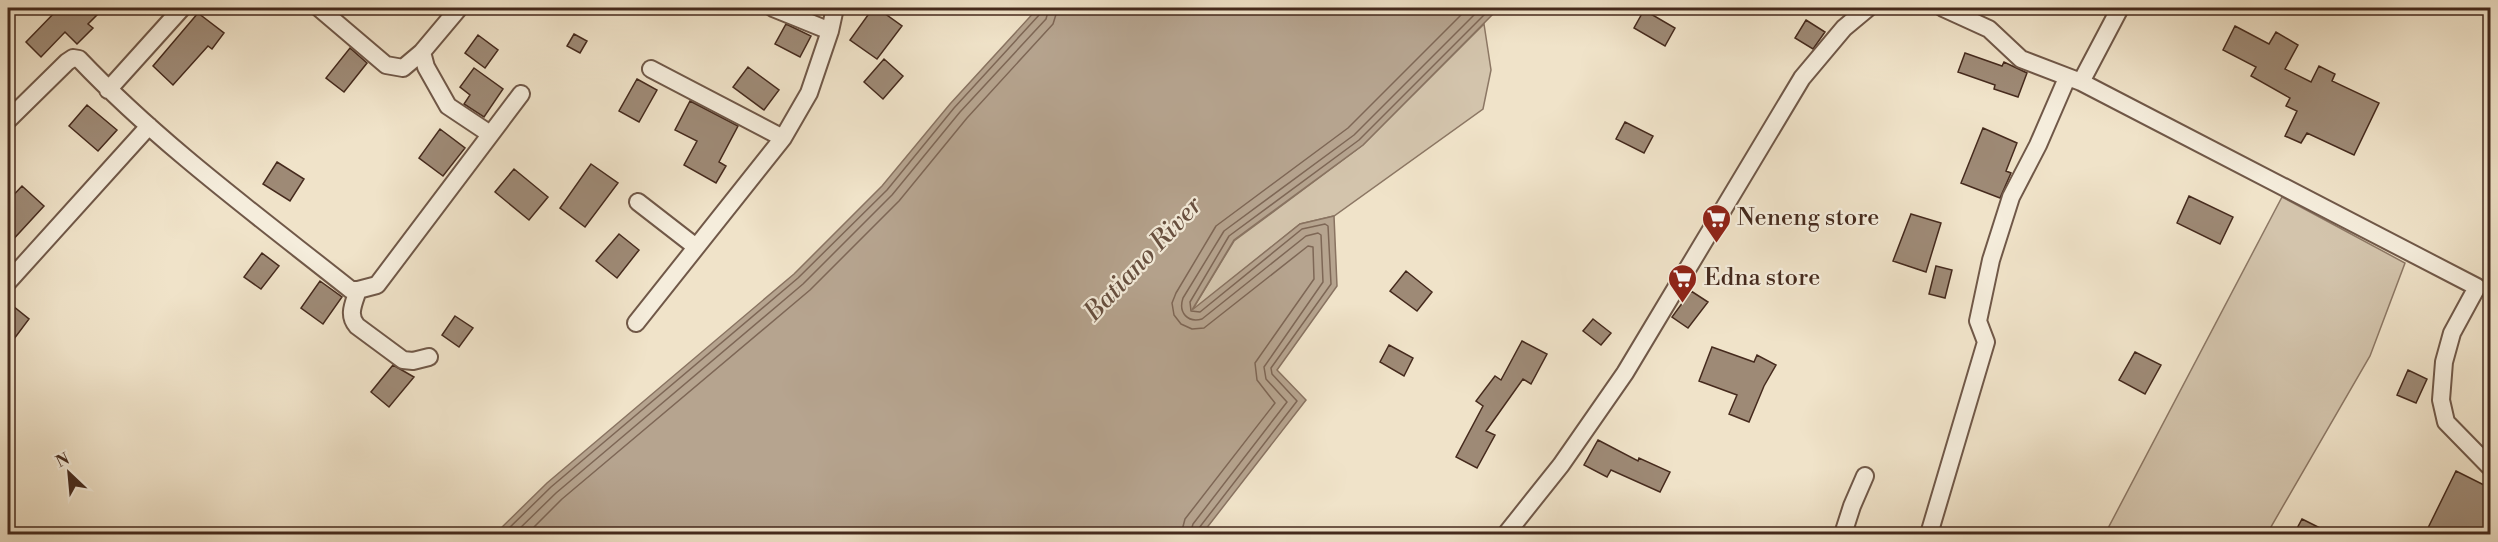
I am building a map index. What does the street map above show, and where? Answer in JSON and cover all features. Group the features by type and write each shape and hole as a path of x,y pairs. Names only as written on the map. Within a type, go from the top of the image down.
{"street":[{"path":"108,90 182,8"},
{"path":"319,8 386,65 403,68 422,52 459,8"},
{"path":"773,8 830,31"},
{"path":"636,323 783,138 809,93 830,31 835,8"},
{"path":"1506,534 1561,465 1625,373 1802,78 1844,28 1868,8"},
{"path":"1943,8 1989,29 2021,58 2074,80 2476,287 2452,333 2444,362 2441,400 2445,422 2490,464"},
{"path":"1929,534 1986,342 1978,321 1991,260 2011,197 2074,80 2120,8"},
{"path":"422,52 426,67 448,106 490,134"},
{"path":"8,120 73,58 79,59 108,90 149,126 351,290 358,290 378,285 521,93"},
{"path":"651,69 783,138"},
{"path":"8,282 149,126"},
{"path":"638,202 696,247"},
{"path":"358,290 351,313 352,320 357,326 403,360 413,361 429,357"},
{"path":"1844,534 1852,506 1865,476"}],"shaded area":[{"path":"1484,24 1491,70 1483,109 1334,216 1300,224 1191,312 1234,241 1363,145"},
{"path":"2282,197 2405,263 2370,356 2268,532 2271,534 2105,534"}],"water":[{"name":"Batiano River","path":"1038,8 1499,8 1363,145 1234,240 1192,310 1300,224 1334,216 1337,286 1277,370 1306,400 1202,534 495,534 547,483 794,274 882,186 950,104"}],"building":[{"path":"59,8 104,8 88,24 93,28 77,44 65,32 41,57 26,42"},
{"path":"873,8 877,8 902,26 877,59 850,40"},
{"path":"1644,10 1675,28 1665,46 1634,28"},
{"path":"198,13 224,33 212,49 208,46 173,85 153,66"},
{"path":"1806,20 1825,32 1813,49 1795,38"},
{"path":"786,24 811,36 800,57 775,44"},
{"path":"2235,26 2269,44 2276,32 2298,45 2285,69 2311,82 2319,66 2335,74 2332,81 2379,103 2354,155 2307,133 2301,143 2285,136 2297,111 2286,106 2290,98 2251,76 2256,67 2223,50"},
{"path":"574,34 587,41 580,53 567,46"},
{"path":"478,35 498,50 485,68 465,53"},
{"path":"350,48 367,63 344,92 326,78"},
{"path":"1965,53 2002,66 2004,62 2027,73 2018,97 1994,89 1995,85 1958,72"},
{"path":"884,59 903,76 883,99 864,82"},
{"path":"748,67 779,90 764,110 733,87"},
{"path":"474,68 503,89 484,117 464,104 470,95 460,87"},
{"path":"637,79 657,90 639,122 619,111"},
{"path":"690,101 738,126 719,162 726,166 716,183 684,165 697,141 675,130"},
{"path":"87,105 117,130 98,151 69,126"},
{"path":"1625,122 1653,136 1644,153 1616,139"},
{"path":"1983,128 2017,143 2006,171 2011,173 2000,198 1961,183"},
{"path":"440,129 465,148 443,176 419,158"},
{"path":"277,162 304,179 290,201 263,184"},
{"path":"591,164 618,183 585,227 560,208"},
{"path":"514,169 548,197 529,220 495,192"},
{"path":"22,186 44,206 8,245 8,201"},
{"path":"2189,196 2233,217 2220,244 2177,223"},
{"path":"1911,214 1941,223 1926,272 1893,261"},
{"path":"619,234 639,250 617,278 596,261"},
{"path":"262,253 279,266 261,289 244,277"},
{"path":"1936,266 1952,270 1945,298 1929,294"},
{"path":"1406,271 1432,292 1417,311 1390,291"},
{"path":"320,281 342,297 323,324 301,308"},
{"path":"1691,291 1708,302 1688,328 1672,317"},
{"path":"8,302 29,319 8,347"},
{"path":"455,316 473,328 459,347 442,335"},
{"path":"1593,319 1611,333 1601,345 1583,331"},
{"path":"1522,341 1547,354 1531,384 1523,379 1486,431 1495,435 1477,468 1456,457 1483,406 1476,401 1495,376 1501,380"},
{"path":"1389,345 1413,358 1404,376 1380,362"},
{"path":"1712,347 1754,362 1757,355 1776,365 1764,386 1749,422 1729,414 1737,395 1699,381"},
{"path":"2135,352 2161,365 2145,394 2119,380"},
{"path":"393,365 414,377 389,407 371,392"},
{"path":"2408,370 2427,379 2416,403 2397,395"},
{"path":"1598,440 1638,461 1639,458 1670,472 1660,492 1611,470 1607,477 1584,465"},
{"path":"2456,471 2490,488 2490,534 2425,534"},
{"path":"2302,519 2332,534 2294,534"}],"place":[{"name":"Neneng store","path":"1716,244"},
{"name":"Edna store","path":"1683,304"}]}
